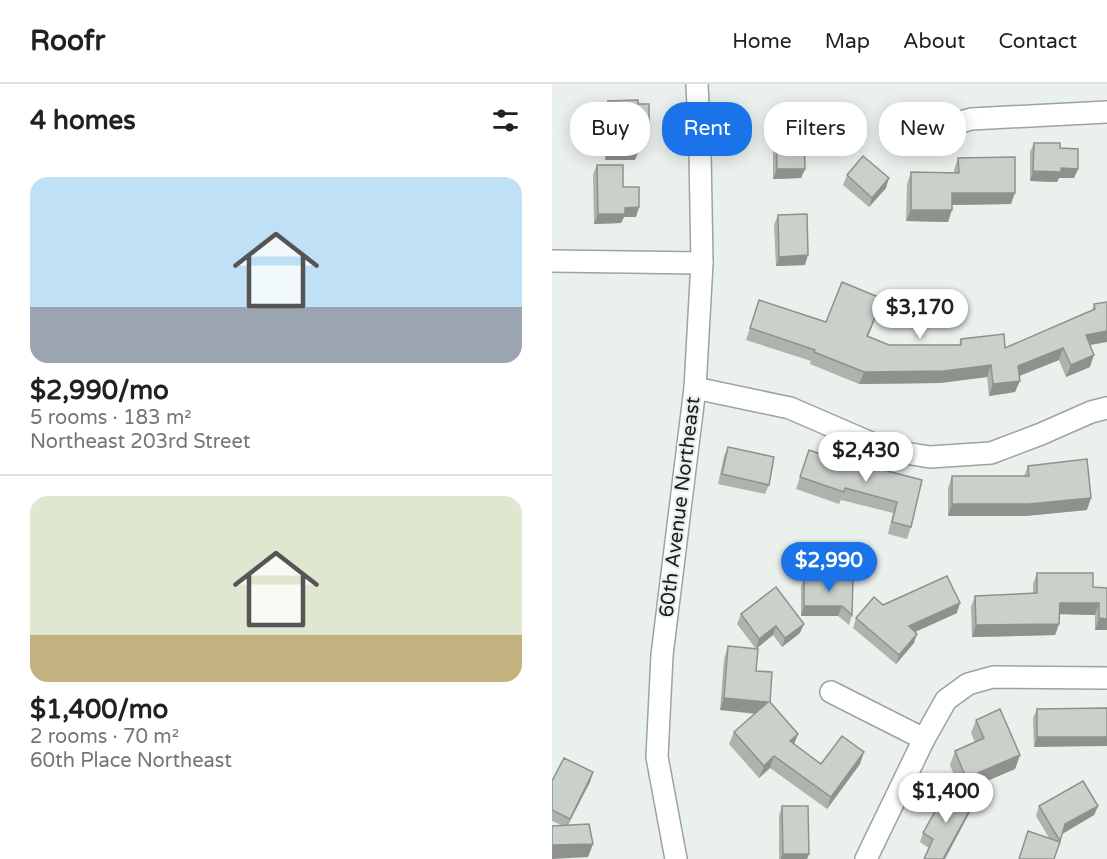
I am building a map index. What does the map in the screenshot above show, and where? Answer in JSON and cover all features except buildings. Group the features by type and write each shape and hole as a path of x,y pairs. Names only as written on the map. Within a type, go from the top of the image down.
{"street":[{"name":"60th Avenue Northeast","path":"676,859 657,757 657,746 662,655 695,388 702,263 697,84"},
{"path":"966,120 1107,112"},
{"path":"552,261 702,263"},
{"path":"695,388 790,408 886,450 930,458 991,453 1091,412 1107,408"},
{"path":"866,859 946,700 968,684 993,677 1107,678"},
{"path":"831,692 924,740"}]}
